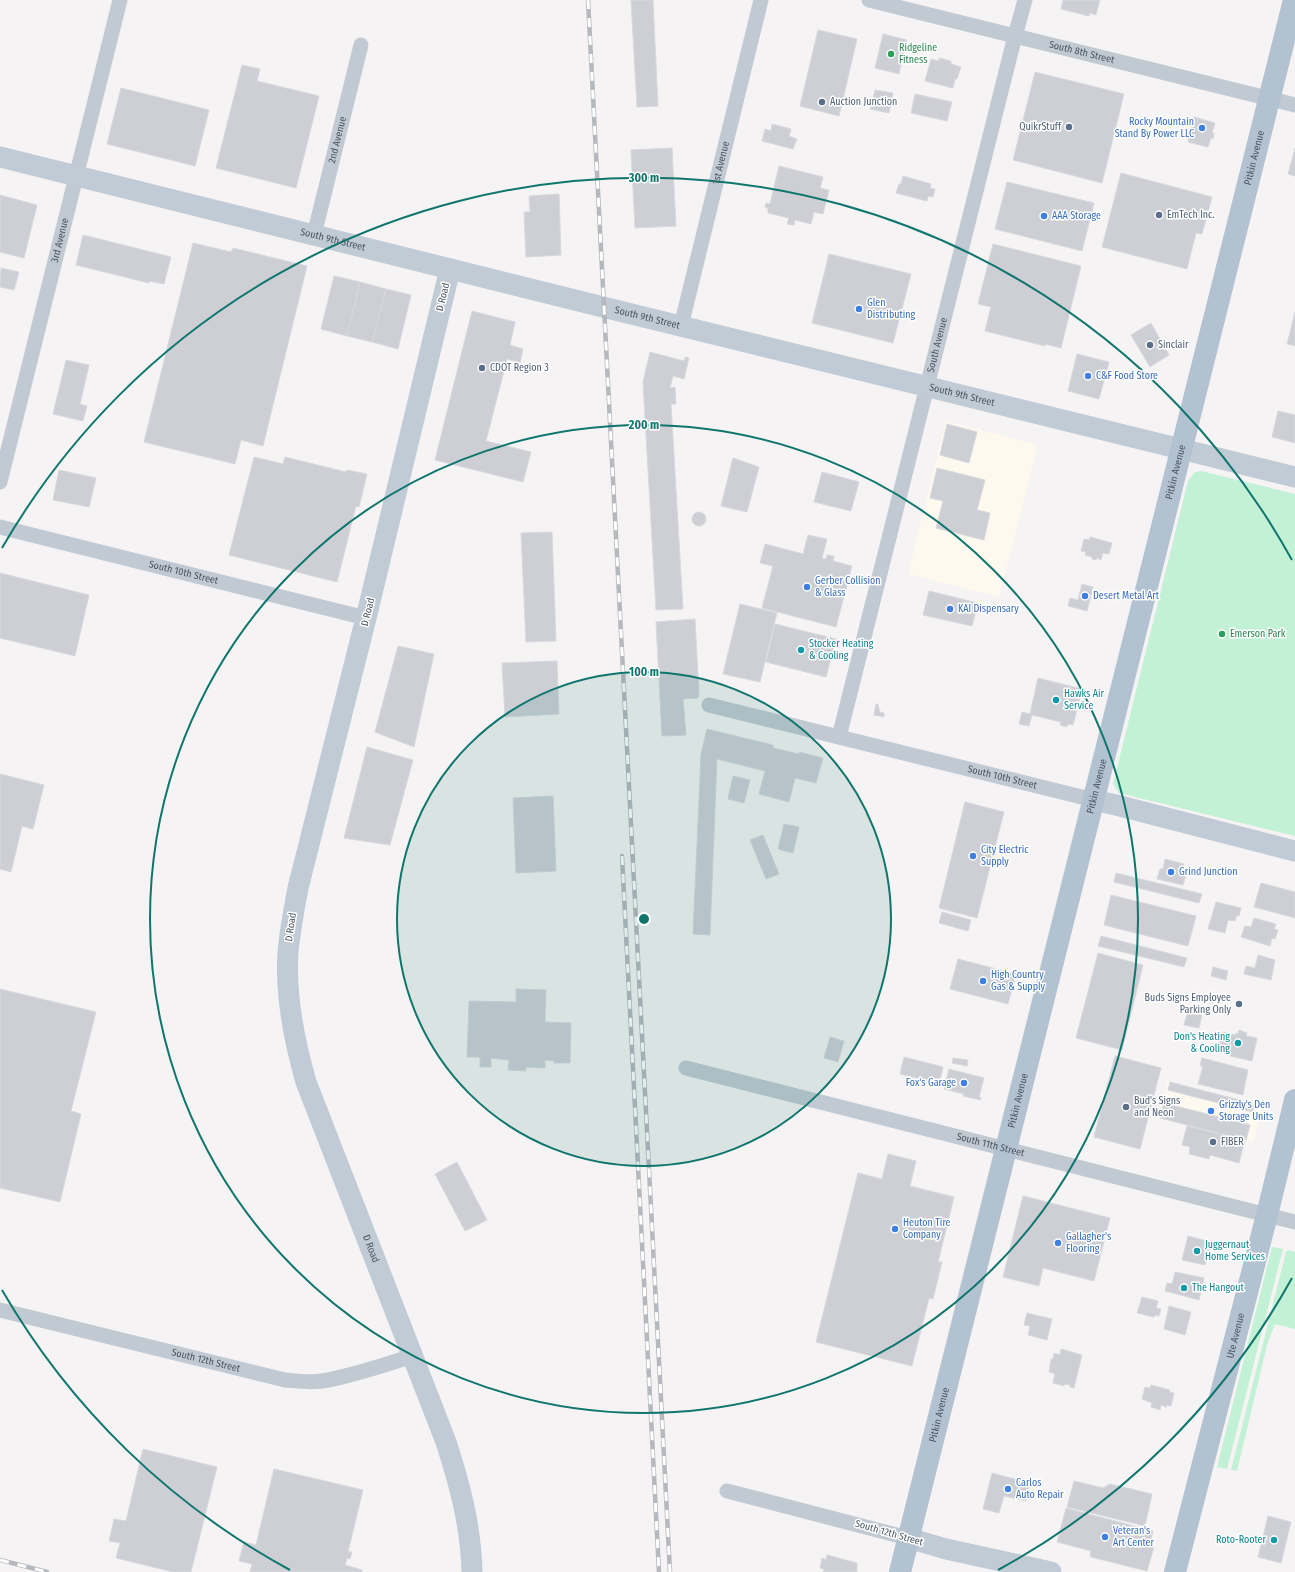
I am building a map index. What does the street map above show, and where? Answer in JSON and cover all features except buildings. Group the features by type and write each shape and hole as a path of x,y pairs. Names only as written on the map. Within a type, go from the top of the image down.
{"main road":[{"name":"Pitkin Avenue","path":"900,1572 1294,0"},
{"name":"Ute Avenue","path":"1175,1572 1295,1100"}],"street":[{"name":"3rd Avenue","path":"0,482 120,0"},
{"name":"1st Avenue","path":"681,326 761,0"},
{"name":"South 8th Street","path":"868,0 1295,105"},
{"name":"South Avenue","path":"840,737 1015,36 1026,0"},
{"name":"2nd Avenue","path":"314,235 361,46"},
{"name":"South 9th Street","path":"0,157 1295,477"},
{"name":"D Road","path":"450,269 366,618 298,888 291,921 288,952 288,980 295,1040 306,1082 446,1442 458,1480 466,1517 472,1572"},
{"name":"South 10th Street","path":"0,527 366,618"},
{"name":"South 10th Street","path":"709,705 1295,851"},
{"name":"South 11th Street","path":"686,1068 1295,1222"},
{"name":"South 12th Street","path":"0,1310 285,1380 302,1382 322,1381 342,1377 412,1356"},
{"name":"South 12th Street","path":"727,1491 946,1549 1051,1572"}],"shaded area":[{"path":"946,421 1038,445 999,597 908,574"},
{"name":"Grizzly's Den Storage Units","path":"1168,1081 1263,1105 1254,1142 1158,1117"}],"green space":[{"name":"Emerson Park","path":"1201,471 1295,494 1295,836 1119,793 1113,784 1188,481 1195,472"},
{"path":"1272,1247 1283,1249 1227,1469 1217,1467"},
{"path":"1288,1250 1295,1252 1295,1329 1275,1324 1267,1345 1237,1471 1231,1470 1286,1252"}],"railway":[{"path":"588,0 670,1572"},
{"path":"622,856 659,1572"},
{"path":"0,1560 47,1572"}],"place":[{"name":"Ridgeline Fitness","path":"891,54"},
{"name":"Auction Junction","path":"822,102"},
{"name":"QuikrStuff","path":"1069,127"},
{"name":"Rocky Mountain Stand By Power LLC","path":"1202,128"},
{"name":"EmTech Inc.","path":"1159,215"},
{"name":"AAA Storage","path":"1044,216"},
{"name":"Glen Distributing","path":"859,309"},
{"name":"Sinclair","path":"1150,345"},
{"name":"CDOT Region 3","path":"482,368"},
{"name":"C&F Food Store","path":"1088,376"},
{"name":"Gerber Collision & Glass","path":"807,587"},
{"name":"Desert Metal Art","path":"1085,596"},
{"name":"KAI Dispensary","path":"950,609"},
{"name":"Emerson Park","path":"1222,634"},
{"name":"Stocker Heating & Cooling","path":"801,650"},
{"name":"Hawks Air Service","path":"1056,700"},
{"name":"City Electric Supply","path":"973,856"},
{"name":"Grind Junction","path":"1171,872"},
{"name":"High Country Gas & Supply","path":"983,981"},
{"name":"Buds Signs Employee Parking Only","path":"1239,1004"},
{"name":"Don's Heating & Cooling","path":"1238,1043"},
{"name":"Fox's Garage","path":"964,1083"},
{"name":"Bud's Signs and Neon","path":"1126,1107"},
{"name":"Grizzly's Den Storage Units","path":"1211,1111"},
{"name":"FIBER","path":"1213,1142"},
{"name":"Heuton Tire Company","path":"895,1229"},
{"name":"Gallagher's Flooring","path":"1058,1243"},
{"name":"Juggernaut Home Services","path":"1197,1251"},
{"name":"The Hangout","path":"1184,1288"},
{"name":"Carlos Auto Repair","path":"1008,1489"},
{"name":"Veteran's Art Center","path":"1105,1537"},
{"name":"Roto-Rooter","path":"1274,1540"}]}
